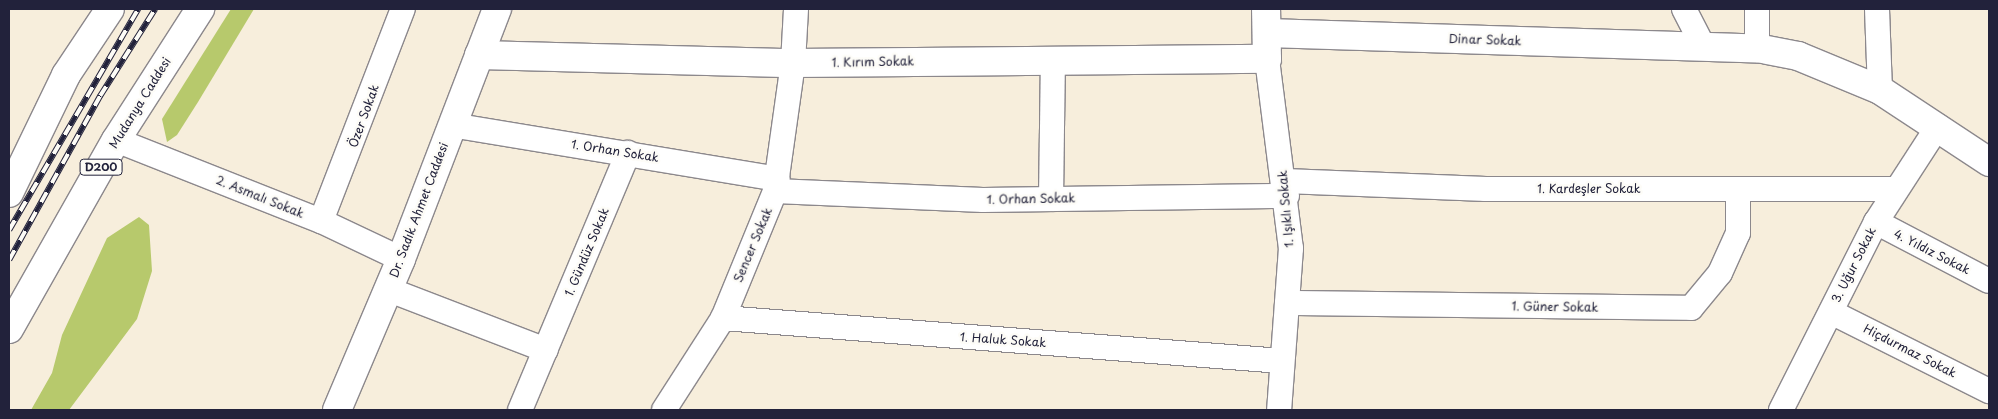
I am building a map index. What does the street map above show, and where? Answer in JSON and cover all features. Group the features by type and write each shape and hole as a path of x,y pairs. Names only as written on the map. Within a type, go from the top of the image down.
{"main road":[{"path":"9,194 66,75 110,9"},
{"name":"Mudanya Caddesi","path":"9,329 116,140 200,9"},
{"name":"Dr. Sadık Ahmet Caddesi","path":"337,410 401,259 498,9"},
{"name":"1. Kırım Sokak","path":"479,55 793,63 1053,60 1266,34"},
{"name":"Dinar Sokak","path":"1266,34 1757,48 1798,56 1880,90 1938,126 1989,162"}],"street":[{"name":"Özer Sokak","path":"321,221 404,9"},
{"name":"Sencer Sokak","path":"664,410 723,318 777,185 793,63 796,9"},
{"path":"1684,9 1703,46"},
{"path":"1757,9 1757,48"},
{"path":"1877,9 1880,90"},
{"name":"1. Işıklı Sokak","path":"1266,34 1286,188 1290,248 1279,410"},
{"path":"1050,198 1053,60"},
{"name":"1. Orhan Sokak","path":"452,125 628,154 777,185 1050,198 1286,188"},
{"name":"3. Uğur Sokak","path":"1781,410 1894,189 1938,126"},
{"name":"2. Asmalı Sokak","path":"116,140 321,221 401,259"},
{"name":"1. Gündüz Sokak","path":"520,410 628,154"},
{"name":"1. Kardeşler Sokak","path":"1286,188 1894,189"},
{"name":"1. Güner Sokak","path":"1287,303 1691,308 1720,273 1738,233 1738,190"},
{"name":"4. Yıldız Sokak","path":"1876,222 1989,281"},
{"path":"387,290 546,350"},
{"name":"Hiçdurmaz Sokak","path":"1831,312 1989,391"},
{"name":"1. Haluk Sokak","path":"723,318 1282,361"}],"green space":[{"path":"231,9 254,9 177,135 167,142 162,119"},
{"path":"139,217 149,225 152,271 137,319 69,410 31,410 52,373 62,335 107,238"}],"railway":[{"path":"9,230 138,9"},
{"path":"9,260 100,96 155,9"}]}
